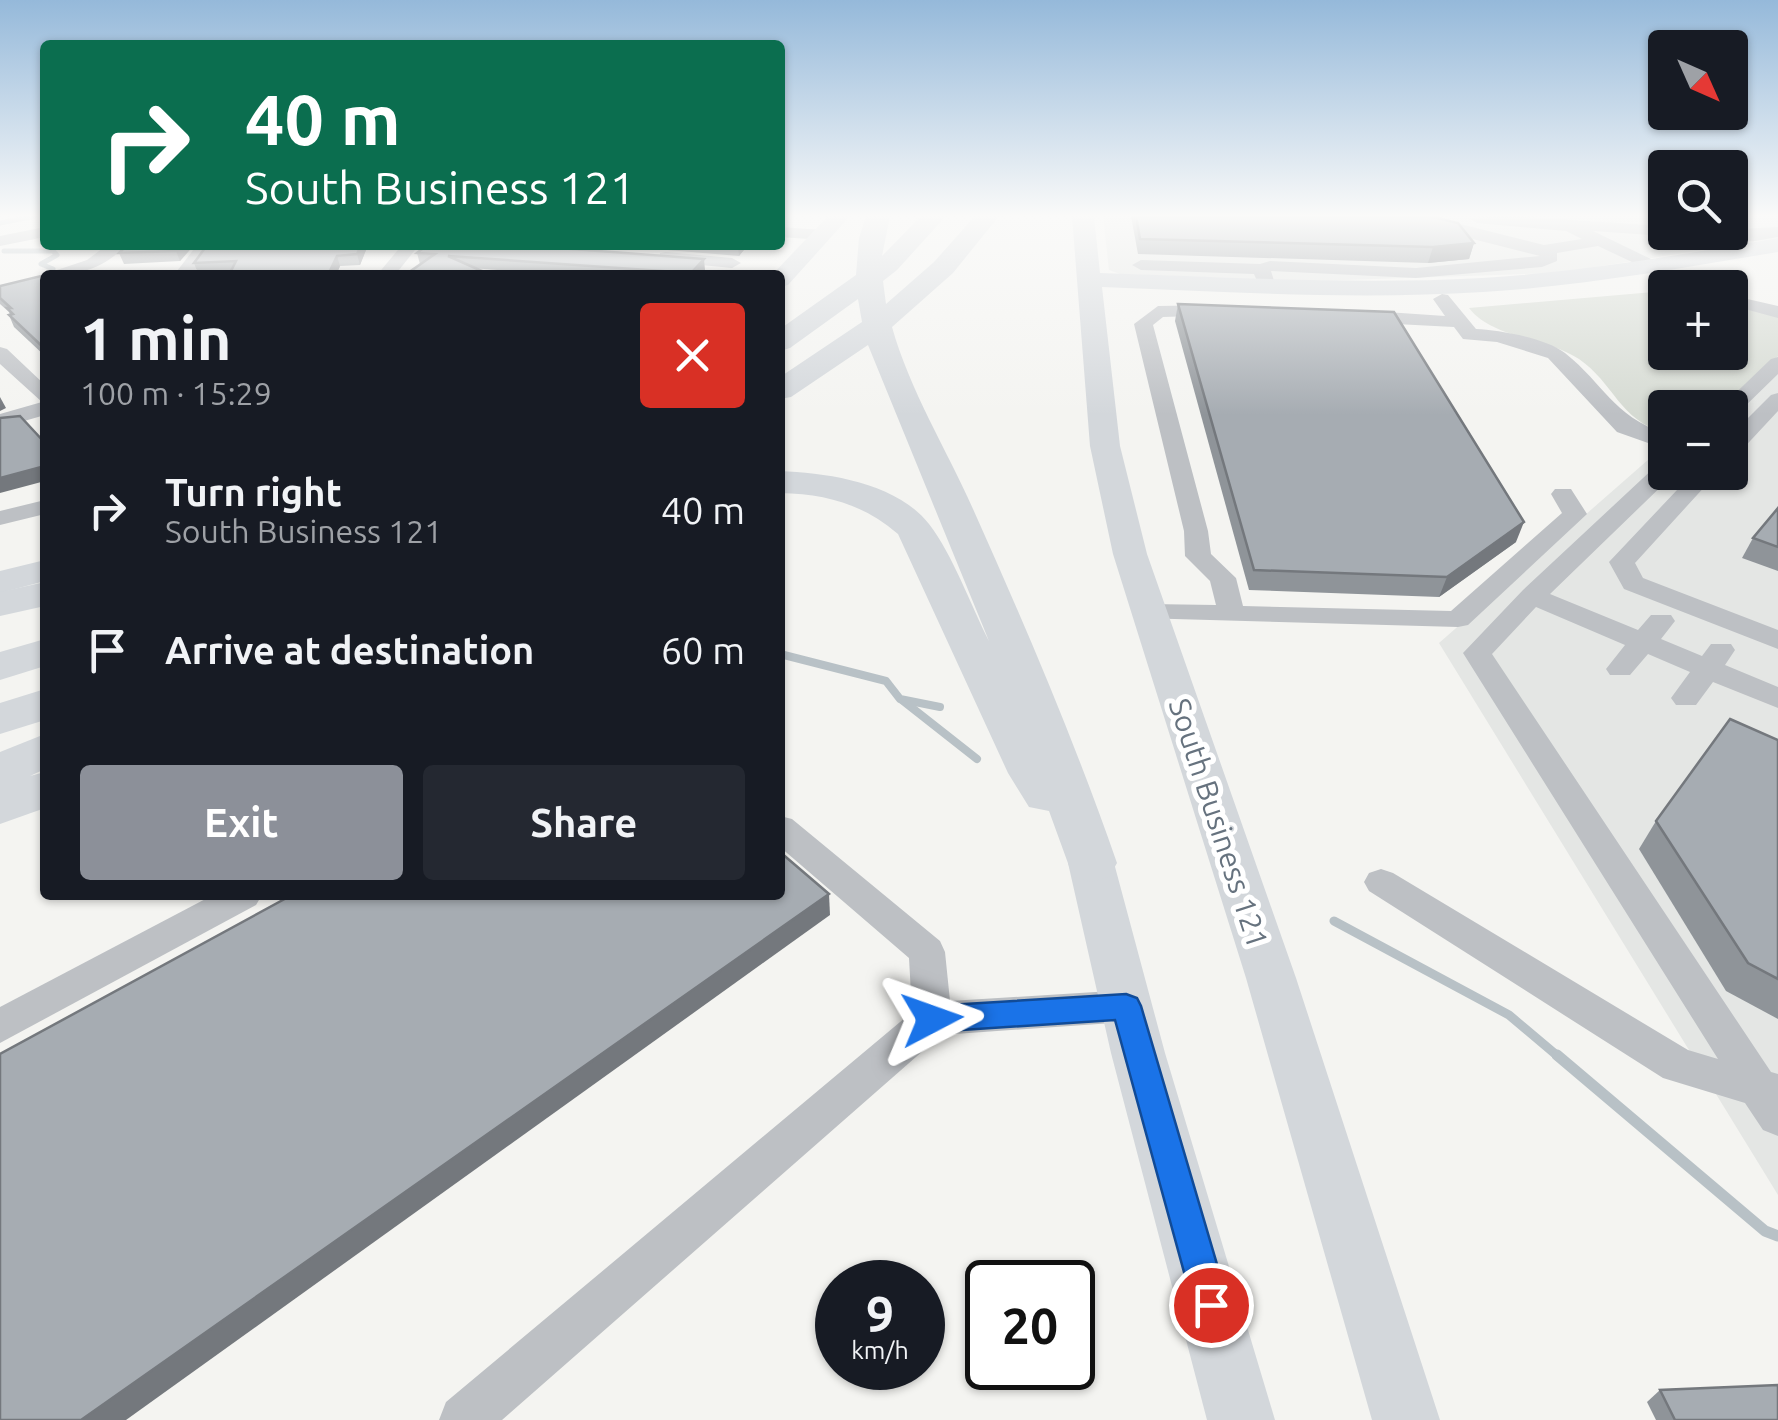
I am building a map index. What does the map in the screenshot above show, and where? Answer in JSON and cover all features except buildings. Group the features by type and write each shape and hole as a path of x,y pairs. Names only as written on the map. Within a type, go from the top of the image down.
{"highway":[{"path":"785,338 864,282"},
{"path":"872,282 874,314 884,346 1018,654 1061,767 1091,863"},
{"path":"785,386 928,282"},
{"path":"785,482 835,487 869,498 895,512 914,530 1032,773 1091,863"},
{"path":"0,604 40,595"},
{"path":"0,666 40,654"},
{"path":"0,719 40,706"},
{"path":"0,771 40,752"},
{"path":"0,806 40,792"}],"main road":[{"name":"South Business 121","path":"1088,282 1108,462 1130,554 1271,978 1406,1420"},
{"path":"1088,286 1161,282"},
{"path":"1406,282 1504,282"},
{"path":"1088,286 1442,300 1648,287"},
{"path":"0,582 40,571"},
{"path":"1091,863 1126,1006 1241,1420"}],"street":[{"path":"1442,300 1465,329 1470,359"},
{"path":"1748,304 1778,312"},
{"path":"1231,614 1223,578 1198,556 1196,532 1142,324 1158,312 1235,312"},
{"path":"1342,315 1465,329 1554,354 1625,427 1648,436"},
{"path":"0,352 40,392"},
{"path":"1748,391 1778,363"},
{"path":"1748,430 1778,399"},
{"path":"0,421 40,409"},
{"path":"1648,486 1478,653 1772,1099"},
{"path":"1690,490 1622,562 1633,583 1778,640"},
{"path":"1149,612 1458,619 1576,514 1562,494"},
{"path":"0,518 40,508"},
{"path":"1567,562 1628,574"},
{"path":"1532,596 1651,632 1714,659 1778,698"},
{"path":"1620,668 1651,632"},
{"path":"1686,698 1714,659"},
{"path":"785,832 927,952 932,1019"},
{"path":"1381,882 1677,1064 1772,1099"},
{"path":"0,1026 235,900"},
{"path":"464,1420 932,1019 1126,1006"}],"shaded area":[{"path":"1648,292 1648,370 1748,370 1748,310 1778,317 1778,356 1741,390 1648,390 1648,426 1627,410 1579,359 1492,326 1469,308"},
{"path":"1778,345 1778,1195 1439,643 1648,460 1648,490 1748,490 1748,390 1744,390"}],"waterway":[{"path":"785,655 886,681 900,699 940,707"},
{"path":"902,700 977,759"},
{"path":"1334,921 1509,1015 1560,1058"},
{"path":"1557,1055 1765,1231 1778,1236"}],"route":[{"path":"932,1019 1126,1006 1211,1305"}]}
